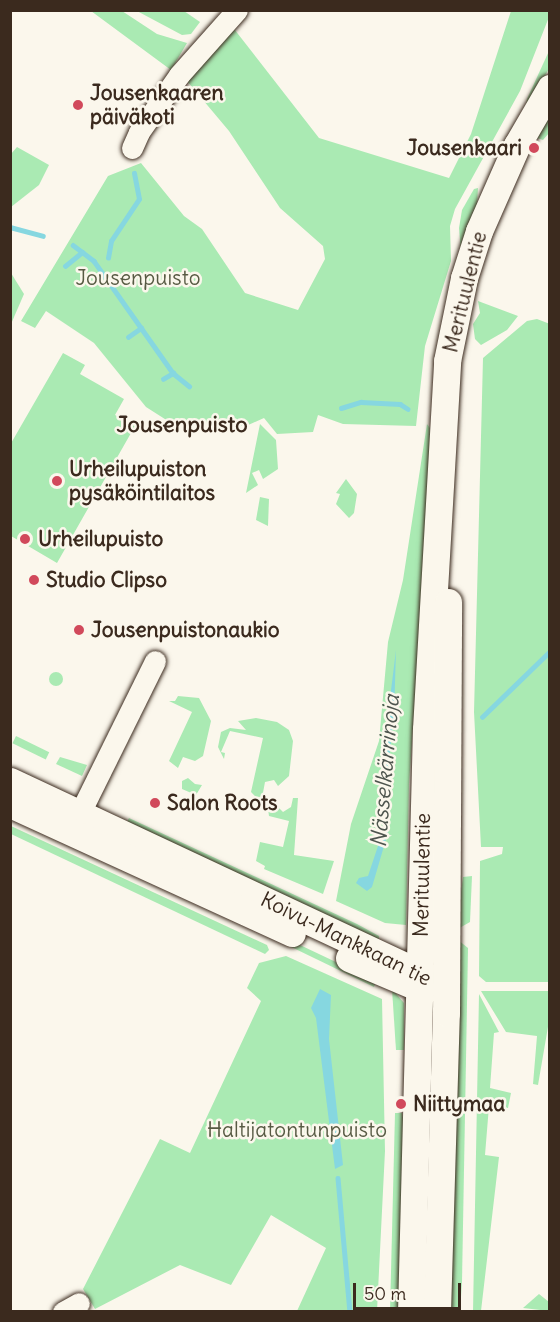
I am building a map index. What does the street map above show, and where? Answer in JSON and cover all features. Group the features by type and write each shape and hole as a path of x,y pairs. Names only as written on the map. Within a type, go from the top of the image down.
{"main road":[{"name":"Merituulentie","path":"437,1311 429,983 426,717 439,511 441,417 453,326 464,278 496,189 549,88"},
{"name":"Koivu-Mankkaan tie","path":"10,781 75,822 429,983"},
{"name":"Koivu-Mankkaan tie","path":"10,804 75,822"},
{"name":"Merituulentie","path":"411,1311 429,983"}],"street":[{"path":"132,148 139,132 179,75 237,10"},
{"path":"75,822 155,661"}],"green space":[{"path":"91,11 122,11 157,34 187,43 171,70"},
{"path":"137,11 184,11 200,22 191,34 182,35"},
{"name":"Jousenpuisto","path":"511,11 549,11 549,17 520,91 455,209 450,226 451,261 425,346 416,426 343,424 318,415 313,432 277,434 264,418 246,426 168,421 146,407 94,343 46,311 35,328 21,321 108,176 141,163 184,216 202,229 245,293 298,310 325,259 323,246 280,208 229,131 187,81 231,25 319,138 449,178 471,134"},
{"path":"549,51 549,69 526,106 527,99"},
{"path":"549,104 549,133 543,140 537,138"},
{"path":"17,147 49,165 39,185 11,207 11,154"},
{"path":"478,188 477,205 461,253 459,228 462,210 474,189"},
{"path":"10,273 24,294 11,324"},
{"path":"478,301 518,316 507,330 481,345 475,339 473,324 480,313"},
{"path":"537,319 550,324 549,982 486,982 479,976 480,861 502,854 503,847 481,847 474,712 483,358 527,321"},
{"name":"Urheilupuiston pysäköintilaitos","path":"63,353 85,365 80,374 124,399 115,415 135,426 57,563 11,536 10,445"},
{"path":"260,424 276,440 278,469 263,479 259,470 252,473 258,485 246,493"},
{"path":"427,424 430,428 428,521 409,784 406,925 385,923 336,901 351,824 379,741 388,642 403,580"},
{"path":"346,479 357,494 354,513 349,518 336,504 340,494 336,493"},
{"path":"260,497 269,499 268,526 256,520"},
{"path":"53,672 59,672 63,679 59,686 53,686 49,682 49,676"},
{"path":"178,696 199,698 211,721 203,756 195,761 183,757 178,768 169,761 192,712 169,701 175,701"},
{"path":"256,718 277,722 289,730 293,741 289,776 278,786 274,780 265,782 262,798 258,799 251,792 263,738 230,731 221,752 225,753 224,759 218,747 221,732 230,728 246,730 238,721"},
{"path":"16,736 49,752 46,759 12,743"},
{"path":"60,757 87,765 82,776 56,764"},
{"path":"188,778 195,784 202,785 196,795 182,789 182,781"},
{"path":"293,798 298,798 294,855 334,861 323,894 264,869 265,866 256,861 260,842 283,847 289,821 269,816 268,809 275,804 283,812 291,807"},
{"path":"129,818 357,924 379,936 378,944 123,829"},
{"path":"11,826 267,945 269,950 265,954 11,834"},
{"path":"472,876 470,922 456,930 463,877"},
{"path":"192,894 376,981 374,987 283,943"},
{"path":"458,940 468,948 462,1282 460,1311 447,1312"},
{"name":"Haltijatontunpuisto","path":"286,956 382,999 385,1151 377,1311 297,1311 326,1248 271,1215 231,1285 180,1265 95,1309 83,1289 160,1139 190,1153 261,1001 247,988 259,963"},
{"path":"392,989 404,1003 404,1050 396,1050"},
{"path":"481,991 549,991 549,1021 538,1085 533,1084 537,1036 506,1032"},
{"path":"479,994 499,1032 494,1033 490,1088 511,1093 508,1108 489,1106 485,1155 499,1157 481,1311 473,1312"},
{"path":"395,1113 402,1113 407,1140 403,1311 390,1312"},
{"path":"539,1294 549,1302 549,1311 523,1308"}],"water":[{"path":"396,650 394,716 386,785 389,829 372,887 367,891 356,883 359,878 368,876 383,831 382,763"},
{"path":"320,989 331,995 329,1039 343,1165 335,1169 316,1018 311,1008"}],"waterway":[{"path":"108,258 111,241 139,199 134,173"},
{"path":"10,227 43,236"},
{"path":"73,245 94,261 173,373 189,386"},
{"path":"65,266 82,252"},
{"path":"128,337 141,328"},
{"path":"163,379 173,373"},
{"path":"341,408 361,402 400,404 408,409"},
{"path":"482,717 550,651"},
{"name":"Nässelkärrinoja","path":"338,1178 350,1312"}],"place":[{"name":"Jousenkaaren päiväkoti","path":"78,105"},
{"name":"Jousenkaari","path":"534,148"},
{"name":"Urheilupuiston pysäköintilaitos","path":"57,481"},
{"name":"Urheilupuisto","path":"25,539"},
{"name":"Studio Clipso","path":"34,580"},
{"name":"Jousenpuistonaukio","path":"79,630"},
{"name":"Salon Roots","path":"155,803"},
{"name":"Niittymaa","path":"401,1104"}],"district":[{"name":"Jousenpuisto","path":"182,425"}]}
